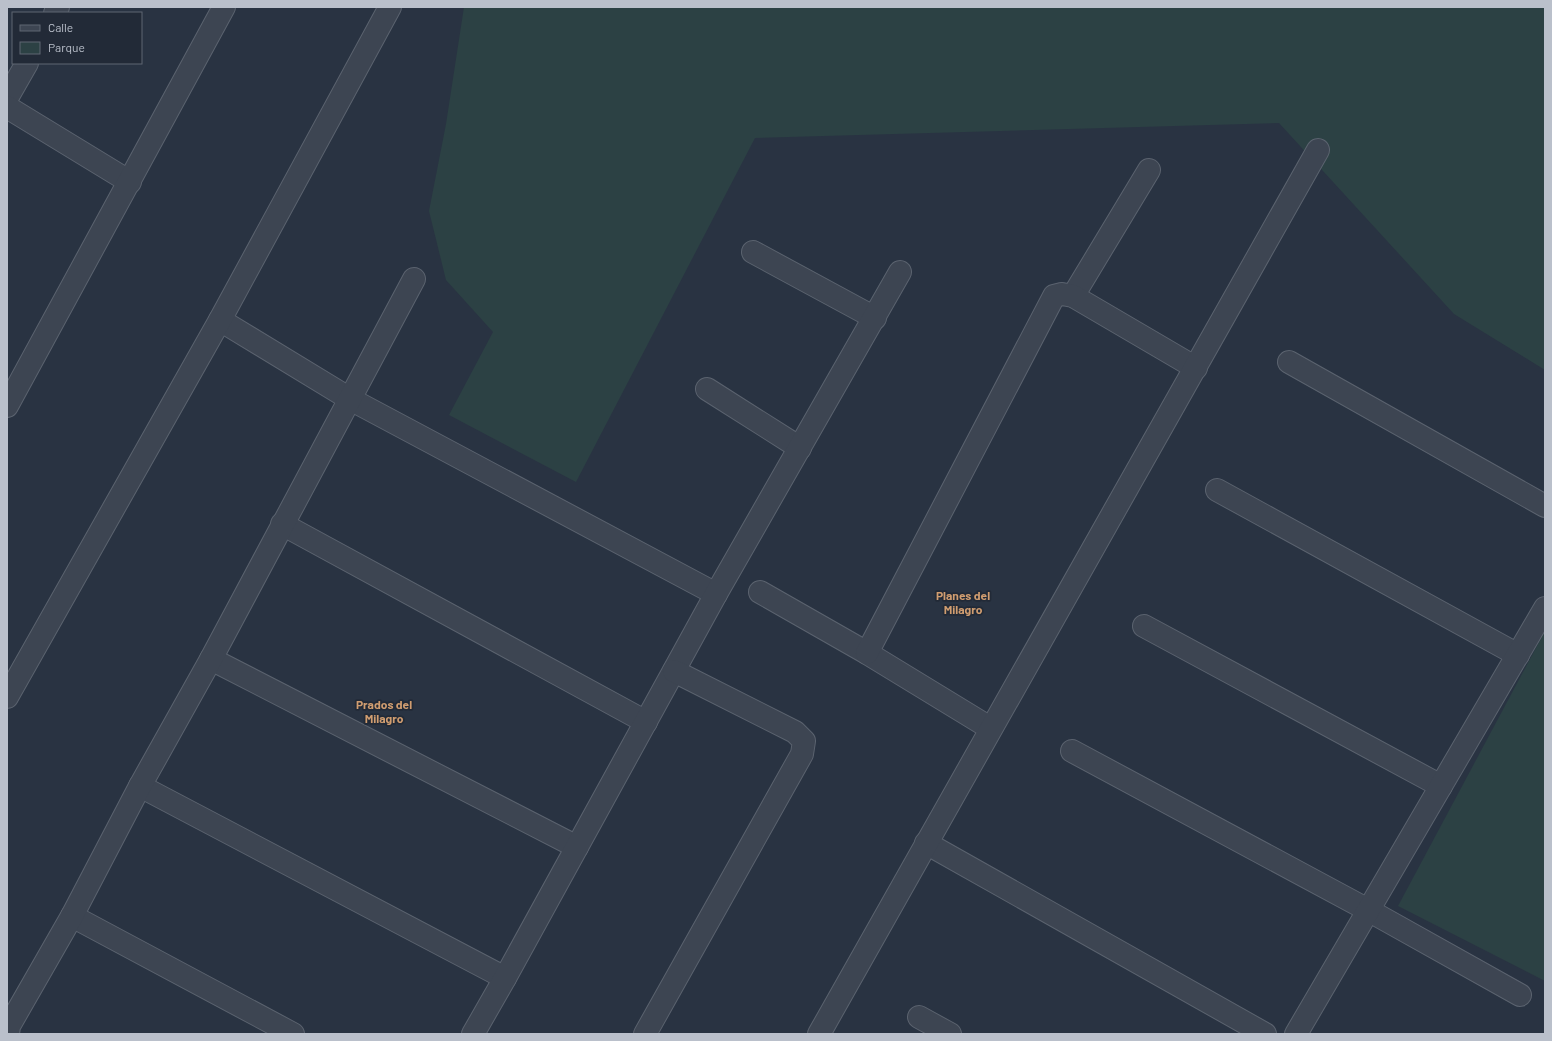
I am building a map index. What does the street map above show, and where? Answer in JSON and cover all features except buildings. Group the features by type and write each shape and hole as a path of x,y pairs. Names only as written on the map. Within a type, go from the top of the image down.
{"street":[{"path":"7,406 15,374 130,182 224,7"},
{"path":"7,697 220,320 390,7"},
{"path":"7,98 26,64"},
{"path":"7,107 130,182"},
{"path":"819,1034 990,728 1196,368 1318,150"},
{"path":"1073,296 1149,170"},
{"path":"753,252 874,318"},
{"path":"473,1034 716,594 900,272"},
{"path":"8,1034 9,1026 72,916 140,786 211,659 414,279"},
{"path":"867,653 1054,296 1062,294 1073,296 1196,368"},
{"path":"220,320 350,399 716,594"},
{"path":"1289,362 1545,506"},
{"path":"707,389 800,448"},
{"path":"1217,490 1518,655"},
{"path":"282,524 646,722"},
{"path":"760,592 867,653 990,728"},
{"path":"1296,1034 1545,608"},
{"path":"1144,626 1441,786"},
{"path":"211,659 577,847"},
{"path":"645,1034 802,754 804,741 795,732 674,671"},
{"path":"1072,751 1368,910 1520,994"},
{"path":"140,786 505,978"},
{"path":"926,843 1265,1034"},
{"path":"72,916 293,1034"},
{"path":"919,1017 950,1034"}],"green space":[{"path":"464,7 1545,7 1545,370 1454,314 1279,123 755,138 576,482 449,415 493,332 446,280 429,211 446,124"},
{"path":"1545,631 1545,981 1398,906"}],"district":[{"name":"Planes del Milagro","path":"963,602"},
{"name":"Prados del Milagro","path":"384,711"}]}
